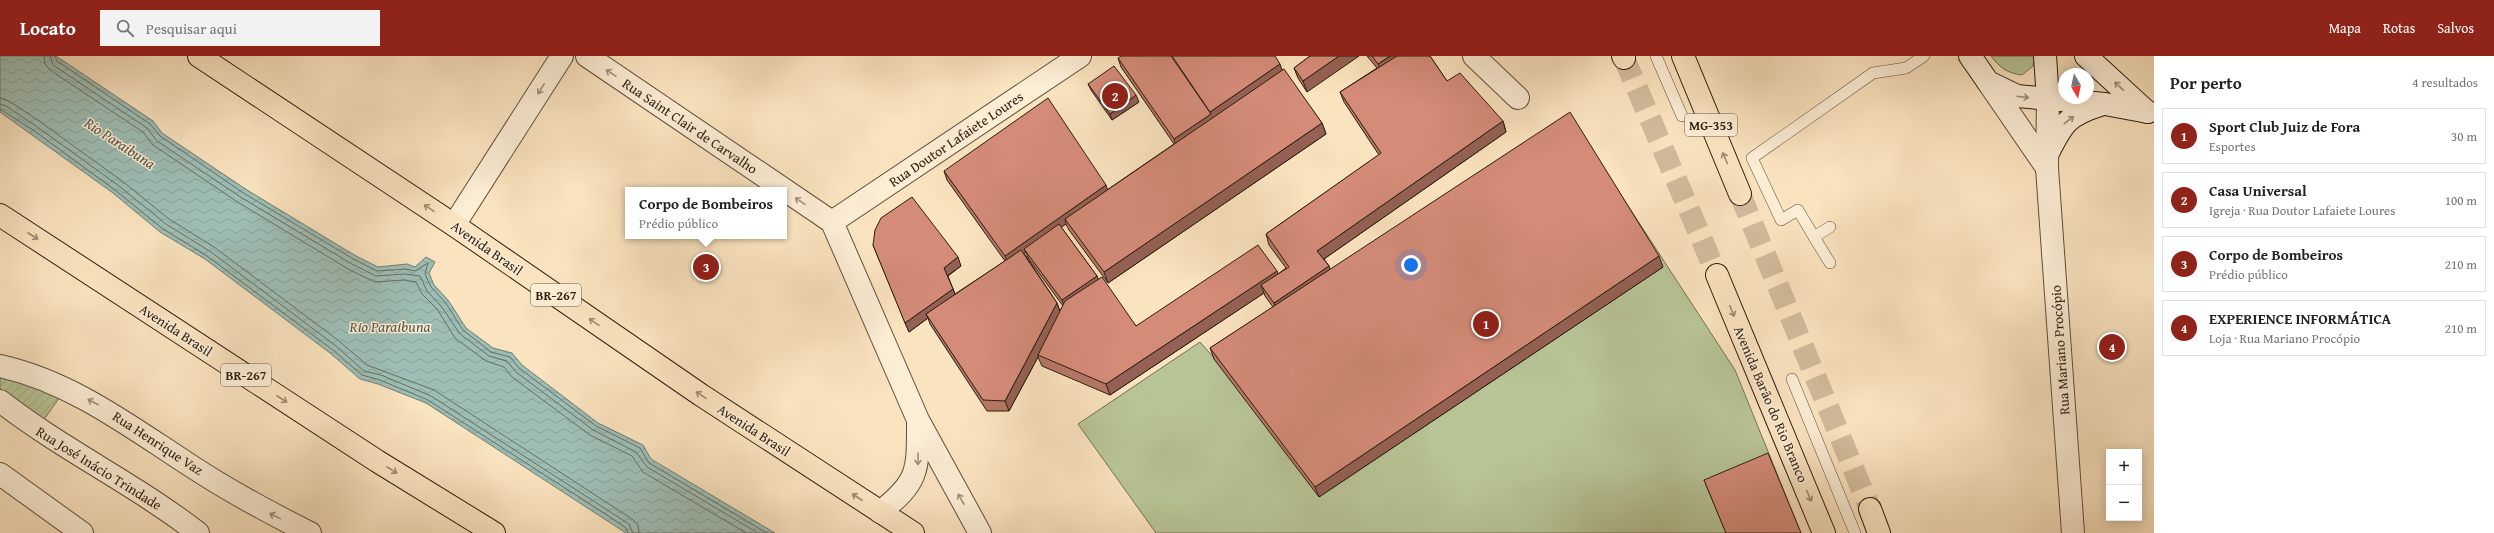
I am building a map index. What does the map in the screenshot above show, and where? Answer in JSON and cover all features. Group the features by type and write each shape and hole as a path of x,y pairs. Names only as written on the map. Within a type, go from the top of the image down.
{"main road":[{"name":"Avenida Brasil","path":"199,56 454,225 701,395 913,533"},
{"name":"MG-353","path":"1682,56 1740,194"},
{"name":"Avenida Brasil","path":"0,215 377,461 494,533"},
{"name":"Avenida Barão do Rio Branco","path":"1717,275 1824,533"},
{"path":"1870,509 1879,533"}],"street":[{"path":"454,225 562,56"},
{"name":"Rua Saint Clair de Carvalho","path":"587,56 780,187"},
{"path":"1474,56 1518,98"},
{"path":"1970,56 1988,82 2048,160"},
{"name":"Rua Mariano Procópio","path":"2045,56 2048,100 2048,160 2073,533"},
{"path":"2086,56 2151,116"},
{"name":"Rua Doutor Lafaiete Loures","path":"832,222 1067,59"},
{"path":"1988,82 2017,96 2105,104 2151,116"},
{"path":"2048,160 2062,126 2081,111 2105,104"},
{"name":"Rua Saint Clair de Carvalho","path":"787,192 832,222"},
{"path":"832,222 918,420 980,533"},
{"name":"Rua Henrique Vaz","path":"0,366 64,387 101,406 189,465 265,511 310,533"},
{"name":"Rua José Inácio Trindade","path":"0,402 36,429 97,465 198,533"},
{"path":"880,512 905,491 918,466 918,420"},
{"path":"0,474 82,533"}],"lane":[{"path":"1656,56 1682,116"},
{"path":"1830,263 1798,210 1781,220 1752,158 1874,73 1906,68 1924,56"},
{"path":"1814,237 1830,226"},
{"name":"Avenida Barão do Rio Branco","path":"1792,379 1855,533"}],"green space":[{"path":"1991,56 2035,56 2033,66 2022,75 2012,73 2004,69"},
{"path":"1574,123 1735,370 1801,533 1156,533 1078,424 1200,342 1215,359"},
{"path":"0,370 62,394 40,425 0,396"}],"water":[{"name":"Rio Paraibuna","path":"0,56 56,56 153,121 162,133 247,190 356,256 378,267 407,264 415,267 426,257 435,262 429,273 434,285 448,300 466,328 493,348 512,353 522,365 598,423 643,445 651,459 775,533 626,533 426,403 378,384 360,379 330,353 205,259 160,232 113,193 0,112"}],"building":[{"path":"1121,56 1171,56 1211,114 1174,139 1118,58"},
{"path":"1172,56 1275,56 1280,64 1210,112"},
{"path":"1310,56 1339,56 1303,81 1294,68"},
{"path":"1372,56 1390,56 1378,64"},
{"path":"1397,56 1430,56 1447,81 1460,73 1503,121 1317,251 1329,266 1274,303 1261,285 1289,267 1266,234 1381,153 1340,92"},
{"path":"1114,66 1136,95 1110,114 1088,84"},
{"path":"1284,69 1322,123 1104,272 1065,219"},
{"path":"1048,98 1106,185 1005,256 944,171"},
{"path":"1570,112 1659,256 1315,487 1210,348"},
{"path":"912,197 958,257 944,268 953,289 905,323 873,245 875,230 881,218"},
{"path":"1059,224 1097,276 1062,300 1024,249"},
{"path":"1258,245 1277,271 1106,384 1038,355 1065,301 1102,277 1136,326"},
{"path":"1021,250 1057,303 1005,401 983,400 926,314"},
{"path":"1768,453 1801,533 1726,533 1704,480"}],"tunnel":[{"path":"1624,58 1717,275"},
{"path":"1740,194 1870,509"}],"place":[{"name":"Casa Universal","path":"1115,96"},
{"name":"Corpo de Bombeiros","path":"706,267"},
{"name":"Sport Club Juiz de Fora","path":"1486,324"},
{"name":"EXPERIENCE INFORMÁTICA","path":"2112,347"}]}
